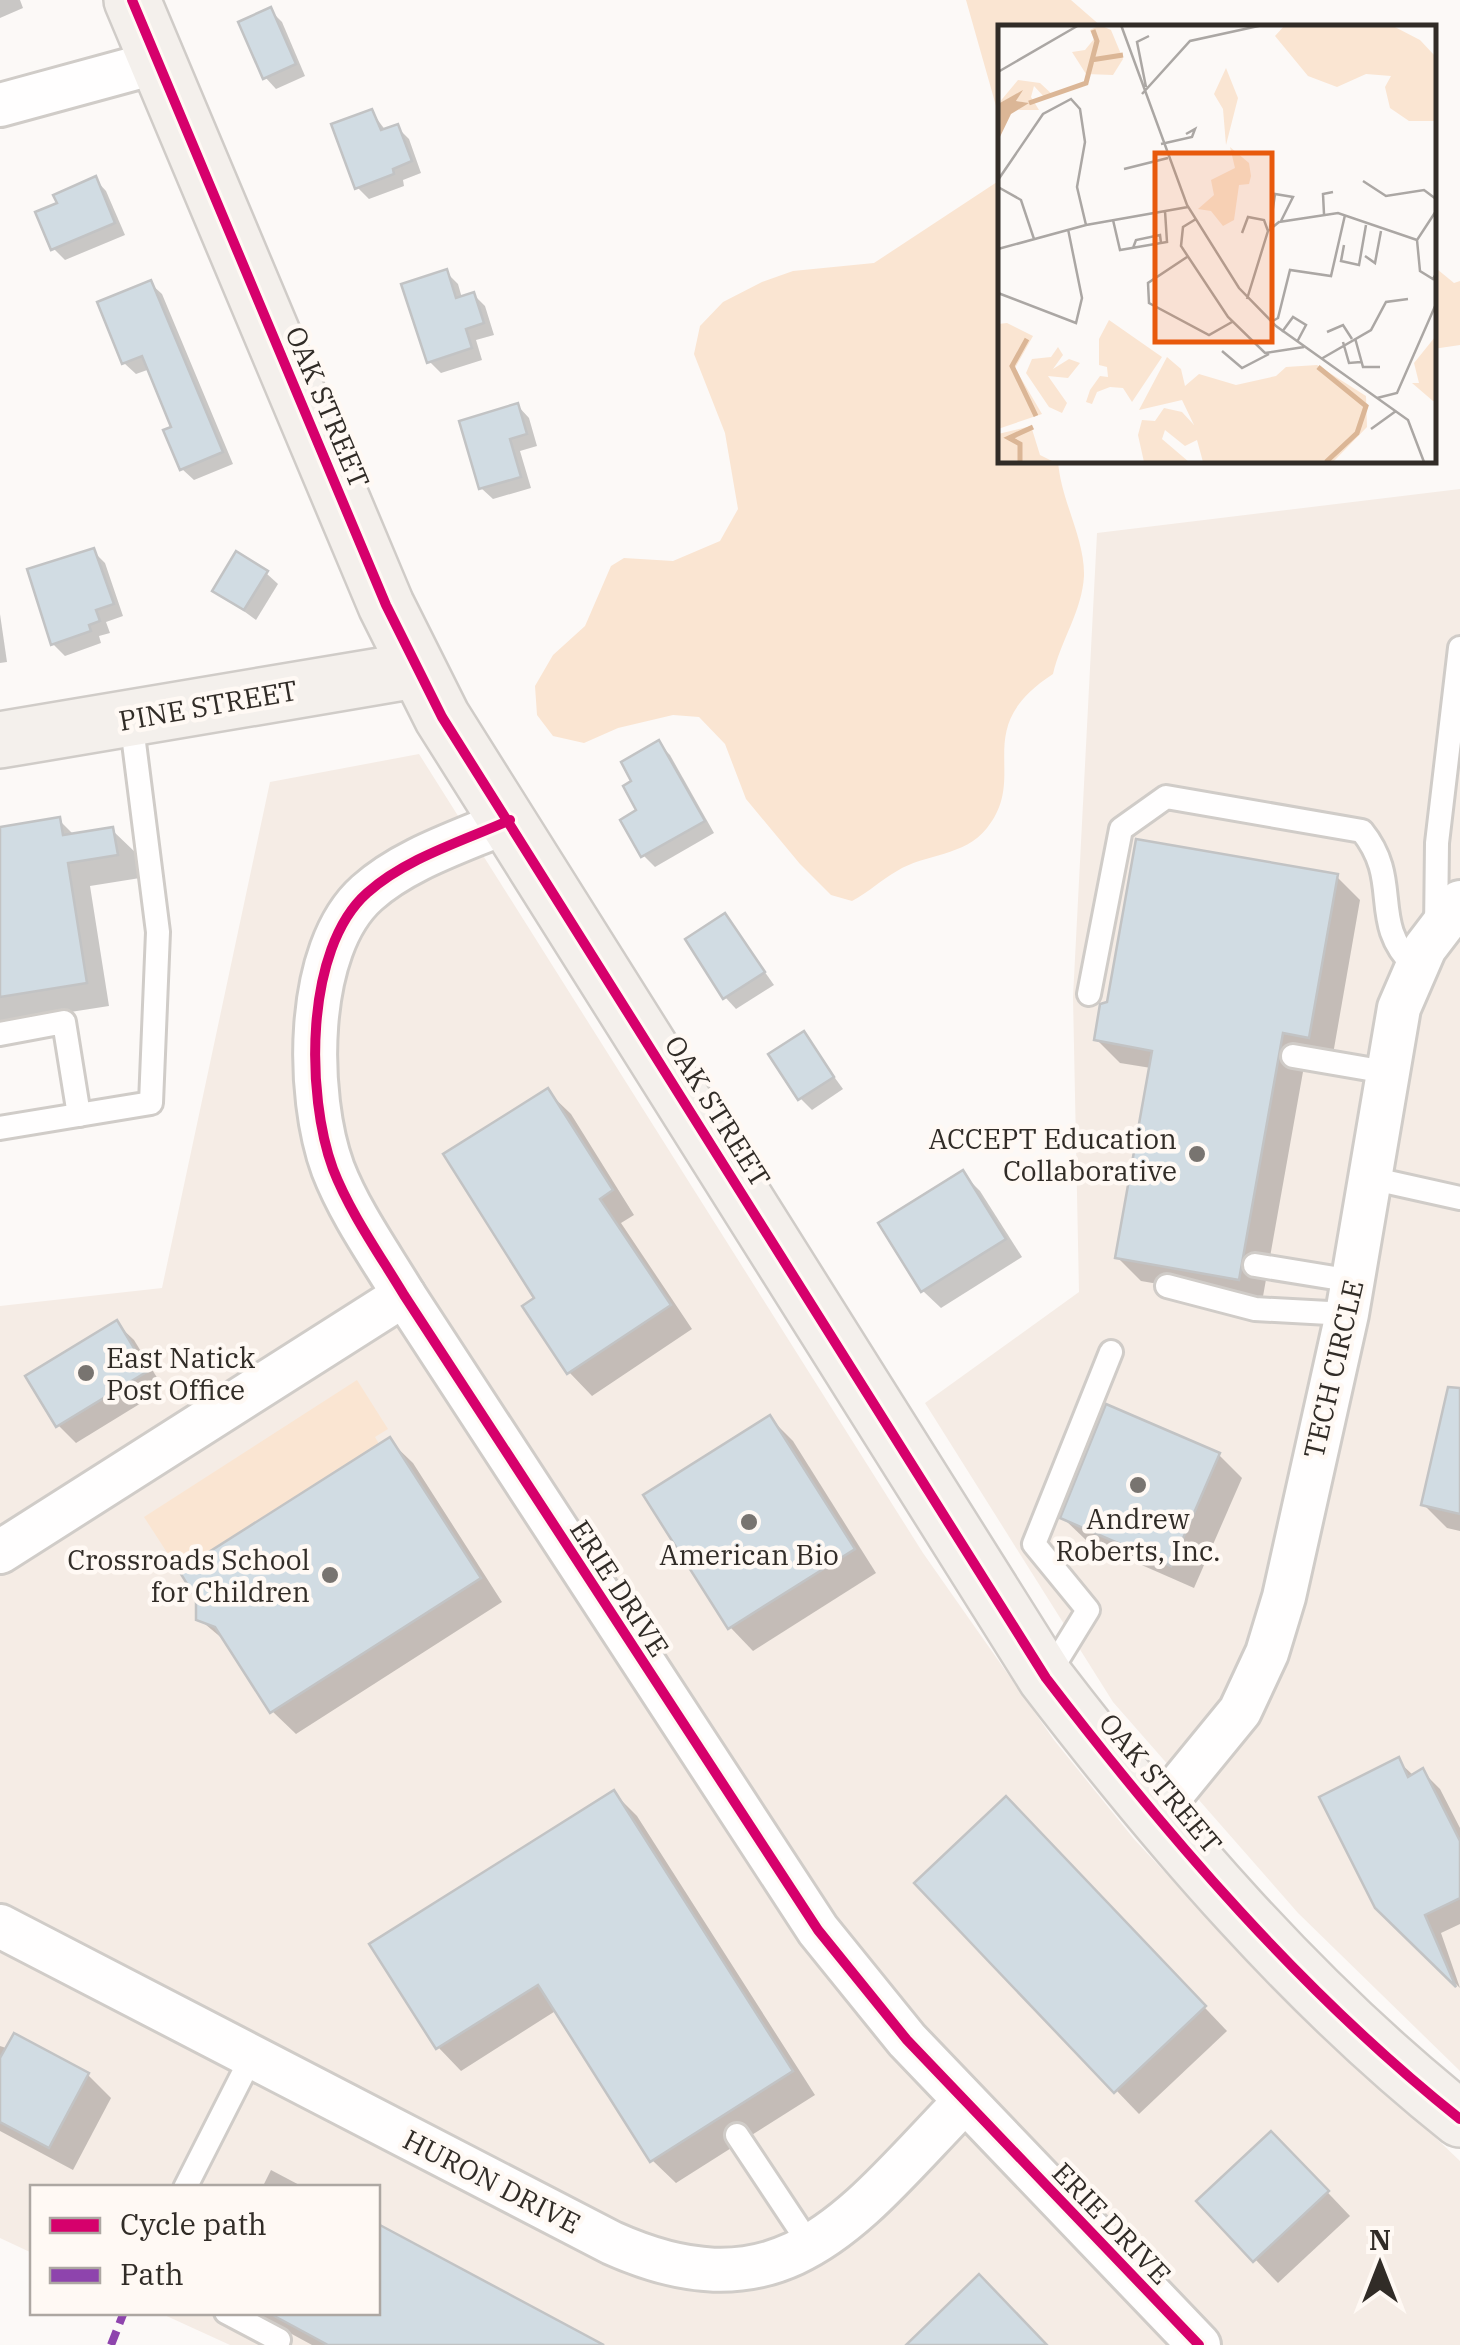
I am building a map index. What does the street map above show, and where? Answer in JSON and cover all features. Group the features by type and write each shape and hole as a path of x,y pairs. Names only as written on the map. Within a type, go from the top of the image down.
{"main road":[{"name":"OAK STREET","path":"132,0 416,670 1046,1678 1155,1815 1332,2004 1455,2112"},
{"name":"PINE STREET","path":"0,740 416,670"}],"street":[{"path":"0,104 158,62"},
{"name":"ERIE DRIVE","path":"510,820 414,863 366,894 345,924 324,980 315,1064 323,1136 342,1190 404,1295 796,1900 860,1985 964,2102 1199,2345"},
{"name":"TECH CIRCLE","path":"1155,1815 1221,1737 1256,1682 1284,1597 1350,1298 1399,1008 1414,966 1448,916"},
{"path":"0,1552 404,1295"},
{"name":"HURON DRIVE","path":"0,1926 612,2243 655,2260 706,2270 763,2265 812,2248 866,2202 964,2102"}],"lane":[{"path":"1448,916 1436,855 1460,648"},
{"path":"0,1128 151,1103 158,932 131,718"},
{"path":"1089,994 1120,829 1166,797 1362,831 1384,868 1386,924 1394,946 1414,966"},
{"path":"0,1034 64,1022 79,1115"},
{"path":"1293,1056 1386,1072"},
{"path":"1370,1178 1460,1198"},
{"path":"1256,1265 1350,1298"},
{"path":"1167,1286 1256,1308 1350,1298"},
{"path":"1046,1678 1088,1610 1034,1544 1111,1352"},
{"path":"188,2185 252,2056"},
{"path":"737,2135 812,2248"},
{"path":"232,2315 280,2340"}],"shaded area":[{"path":"966,0 1071,0 1100,25 998,25 998,113"},
{"path":"998,181 998,462 1058,462 1081,547 1084,576 1053,674 1028,694 1013,714 1006,733 1004,789 999,808 987,828 956,850 908,865 852,901 831,895 800,864 746,799 725,744 699,717 673,715 618,728 584,743 553,736 537,715 535,686 553,655 585,626 611,566 624,558 673,561 720,541 738,509 725,433 694,354 700,326 723,302 762,282 793,271 874,263"},
{"path":"1435,267 1454,283 1460,281 1460,345 1435,349"},
{"path":"1460,489 1460,2071 1298,1913 1113,1702 925,1403 1079,1292 1073,997 1097,533"},
{"path":"419,754 923,1553 1054,1740 1134,1839 1225,1937 1460,2161 1460,2345 230,2345 164,2315 380,2315 380,2185 30,2185 30,2252 0,2238 0,1306 162,1288 270,782"},
{"path":"357,1380 388,1429 375,1437 379,1444 179,1571 144,1517"}],"building":[{"path":"271,7 296,64 263,79 238,22"},
{"path":"372,109 381,130 398,124 412,161 393,169 394,174 355,189 331,124"},
{"path":"96,176 115,223 51,250 35,212 57,203 53,195"},
{"path":"447,269 456,298 474,292 484,323 466,329 472,348 427,363 401,284"},
{"path":"151,280 223,452 180,470 163,430 171,427 142,356 122,364 97,302"},
{"path":"518,403 527,434 510,439 521,477 479,489 459,421"},
{"path":"94,548 114,604 96,610 100,621 89,625 91,631 51,645 27,569"},
{"path":"236,551 268,571 244,610 212,591"},
{"path":"659,740 705,821 641,857 620,820 636,810 623,786 631,781 621,762"},
{"path":"60,817 63,835 113,827 118,855 68,863 87,983 0,997 0,827"},
{"name":"ACCEPT Education Collaborative","path":"1136,839 1338,874 1309,1038 1283,1033 1239,1280 1115,1258 1152,1051 1094,1040 1100,1004 1107,1002"},
{"path":"725,913 765,972 723,999 685,939"},
{"path":"804,1031 834,1077 798,1100 768,1054"},
{"path":"548,1088 613,1190 600,1199 671,1305 567,1374 522,1306 534,1298 443,1154"},
{"path":"963,1170 1006,1239 921,1292 878,1223"},
{"name":"East Natick Post Office","path":"117,1320 148,1371 56,1427 25,1376"},
{"path":"1448,1387 1460,1388 1460,1514 1421,1505"},
{"name":"Andrew Roberts, Inc.","path":"1106,1404 1220,1453 1171,1566 1060,1518"},
{"name":"American Bio","path":"770,1415 855,1549 728,1629 643,1495"},
{"name":"Crossroads School for Children","path":"390,1437 481,1578 270,1713 215,1627 196,1620 196,1598 179,1571"},
{"path":"1399,1757 1408,1777 1423,1768 1460,1841 1460,1898 1425,1915 1456,1987 1375,1908 1319,1797"},
{"path":"614,1790 793,2071 650,2162 538,1985 436,2049 369,1944"},
{"path":"1006,1796 1206,2006 1114,2093 914,1883"},
{"path":"14,2033 89,2073 49,2148 0,2122 0,2058"},
{"path":"1271,2131 1329,2191 1253,2262 1196,2201"},
{"path":"380,2225 604,2345 328,2345 273,2315 380,2315"},
{"path":"979,2274 1047,2345 906,2345"}],"marked path":[{"path":"111,2345 123,2315"}],"cycle path":[{"path":"132,0 386,605 442,717 1046,1678 1140,1796 1240,1911 1346,2020 1460,2119"},
{"path":"510,820 436,851 382,881 346,918 331,949 321,986 315,1064 324,1138 340,1185 404,1295 818,1930 907,2040 1199,2345"}],"place":[{"name":"ACCEPT Education Collaborative","path":"1197,1154"},
{"name":"East Natick Post Office","path":"86,1373"},
{"name":"Andrew Roberts, Inc.","path":"1138,1485"},
{"name":"American Bio","path":"749,1522"},
{"name":"Crossroads School for Children","path":"330,1575"}]}
